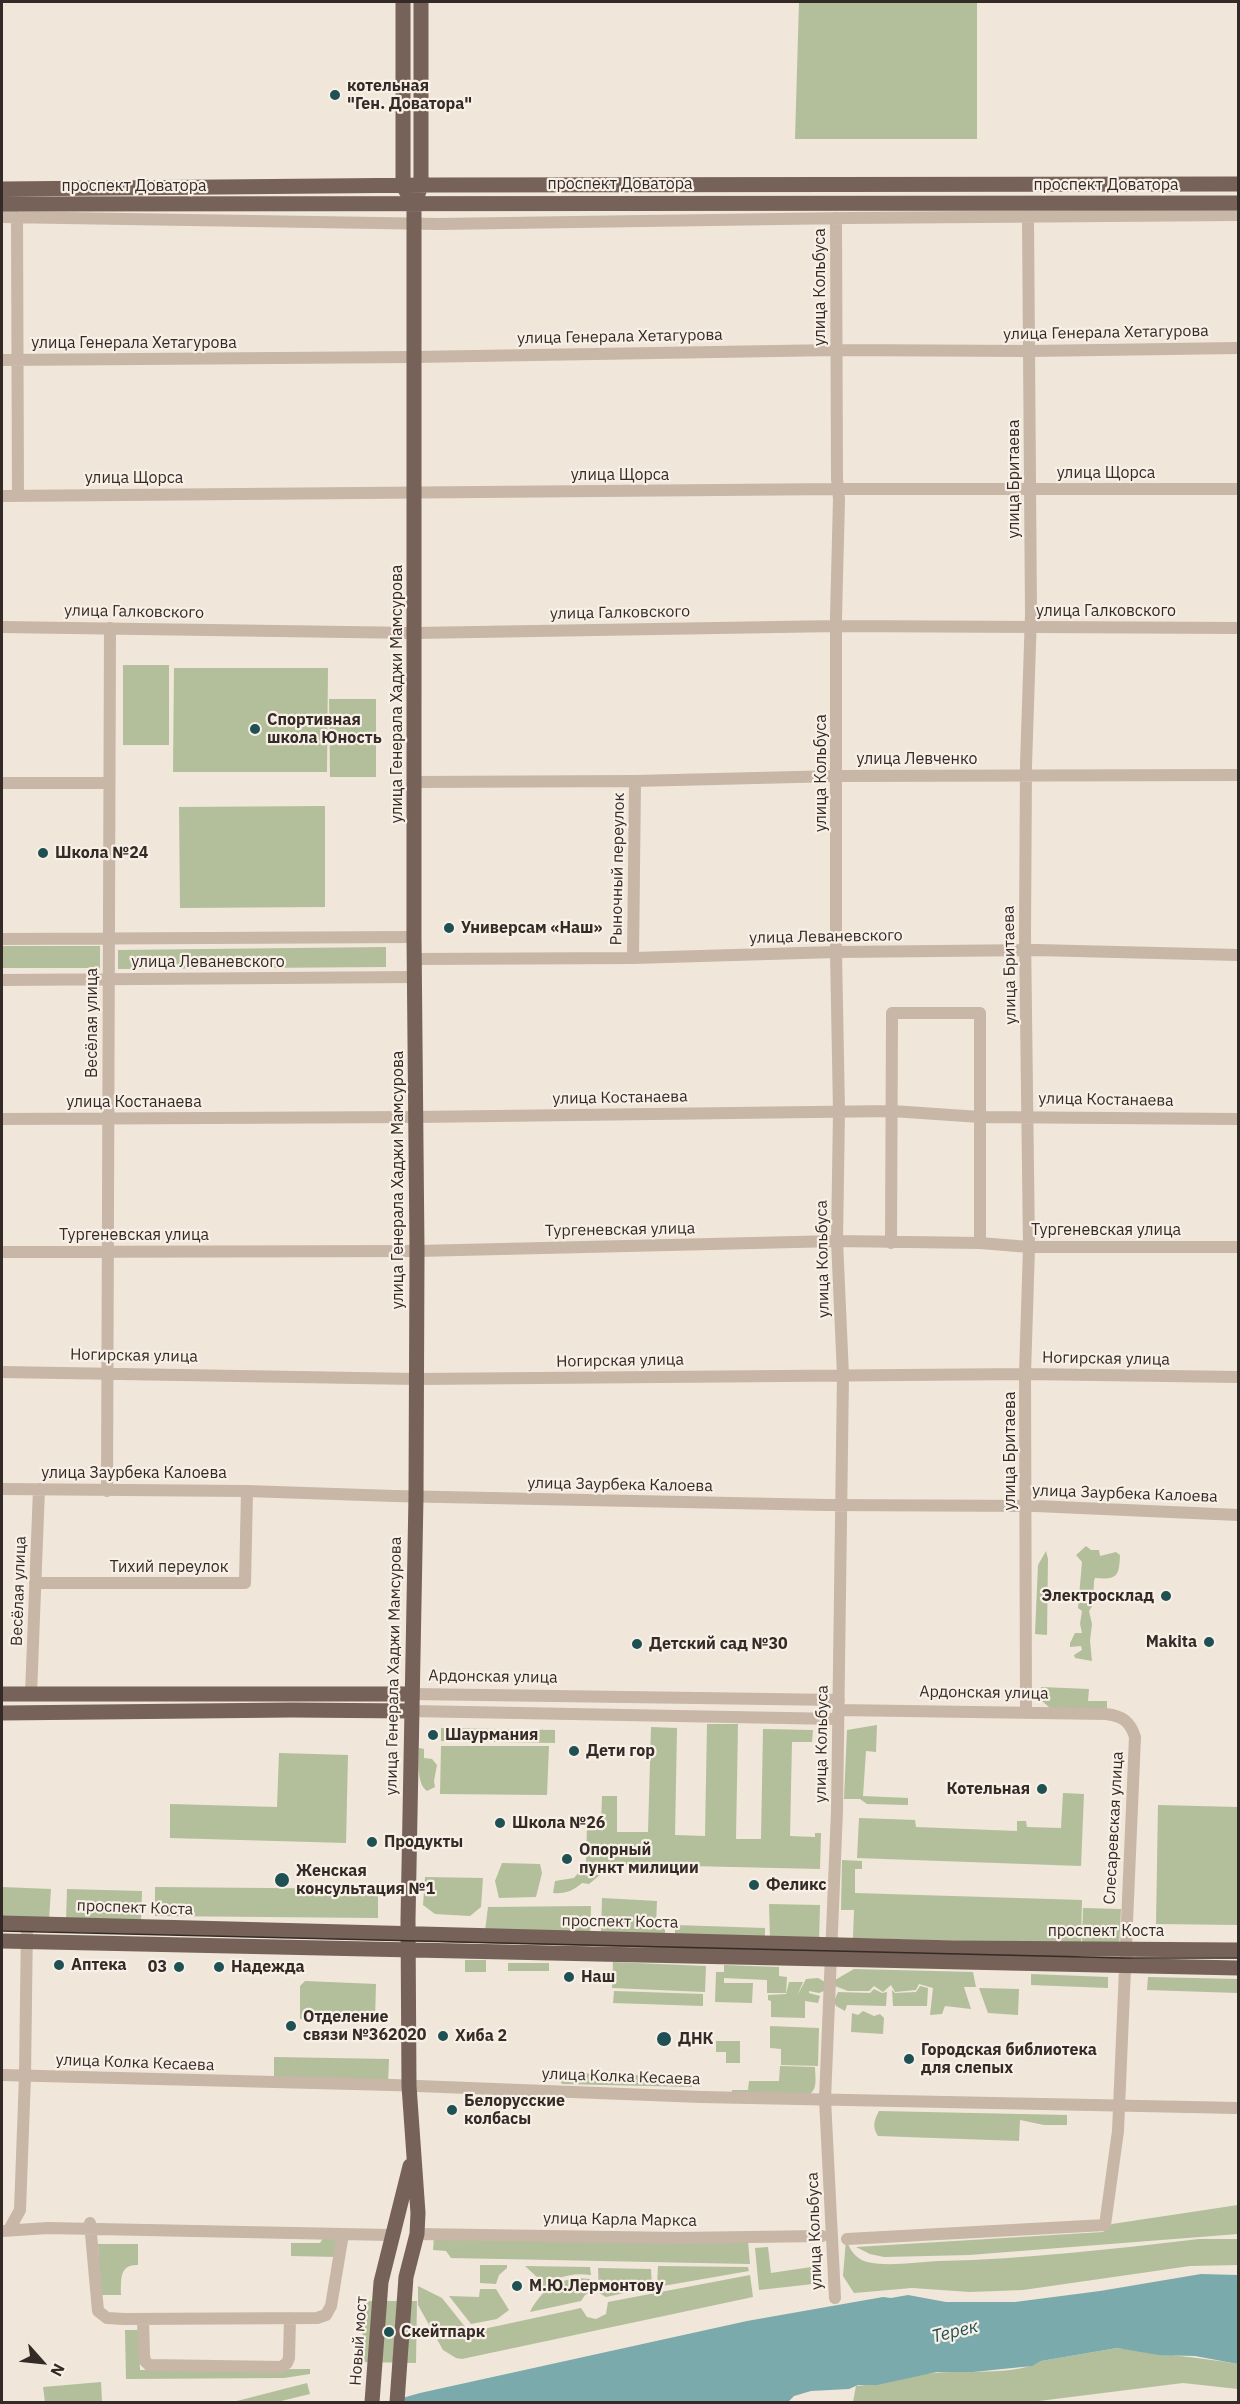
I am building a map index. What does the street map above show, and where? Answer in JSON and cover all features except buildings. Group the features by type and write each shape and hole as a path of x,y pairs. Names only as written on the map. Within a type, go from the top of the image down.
{"main road":[{"path":"403,2 403,186 414,204"},
{"name":"улица Генерала Хаджи Мамсурова","path":"397,2403 406,2277 417,2234 418,2212 409,2086 408,1934 416,1497 417,1251 414,937 416,633 414,204 421,186 421,2"},
{"name":"проспект Доватора","path":"2,189 1239,184"},
{"name":"проспект Доватора","path":"2,204 1239,202"},
{"name":"Ардонская улица","path":"2,1694 411,1694"},
{"name":"Ардонская улица","path":"2,1713 411,1711"},
{"name":"проспект Коста","path":"2,1923 408,1934 1125,1966 1239,1968"},
{"name":"проспект Коста","path":"2,1941 409,1951 1239,1950"},
{"name":"улица Генерала Хаджи Мамсурова","path":"381,2282 391,2235 413,2156"},
{"name":"Новый мост","path":"372,2403 381,2282"}],"street":[{"name":"проспект Доватора","path":"2,217 414,224 1239,215"},
{"path":"17,217 18,496"},
{"name":"улица Кольбуса","path":"835,2298 825,2099 839,1710 843,1375 837,1241 839,1111 836,952 838,489 836,218"},
{"name":"улица Бритаева","path":"1026,1712 1025,1374 1029,1247 1026,950 1030,627 1028,218"},
{"name":"улица Генерала Хетагурова","path":"2,360 414,357 836,350 1030,351 1239,348"},
{"name":"улица Щорса","path":"2,496 838,489 1239,489"},
{"name":"улица Галковского","path":"2,627 416,633 837,626 1239,628"},
{"name":"Весёлая улица","path":"107,1491 110,628"},
{"name":"улица Левченко","path":"415,782 635,781 837,776 1239,775"},
{"name":"Рыночный переулок","path":"633,958 635,781"},
{"path":"2,783 108,783"},
{"name":"улица Леваневского","path":"2,939 414,937"},
{"name":"улица Леваневского","path":"415,958 633,958 836,952 1026,950 1239,955"},
{"name":"улица Леваневского","path":"2,980 415,977"},
{"path":"891,1243 892,1013 980,1013 980,1244"},
{"name":"улица Костанаева","path":"2,1119 892,1111 980,1117 1239,1119"},
{"name":"Тургеневская улица","path":"2,1252 417,1251 837,1241 1029,1247 1239,1247"},
{"name":"Ногирская улица","path":"2,1372 416,1379 1025,1374 1239,1377"},
{"name":"улица Заурбека Калоева","path":"2,1489 247,1491 416,1497 841,1505 1027,1506 1239,1515"},
{"name":"Весёлая улица","path":"31,1694 39,1489"},
{"name":"Тихий переулок","path":"35,1583 245,1583 247,1491"},
{"name":"Ардонская улица","path":"411,1694 839,1710"},
{"name":"Ардонская улица","path":"411,1711 1026,1712 1119,1715 1127,1720"},
{"name":"Слесаревская улица","path":"847,2239 1105,2225 1118,2131 1126,1949 1135,1737 1127,1720"},
{"path":"5,2230 17,2218 20,2210 27,1923"},
{"name":"улица Колка Кесаева","path":"2,2075 825,2099 1239,2108"},
{"path":"17,2218 48,2228"},
{"path":"5,2230 90,2226 391,2235"},
{"path":"90,2226 98,2311 106,2318 317,2318 329,2311 343,2234"},
{"name":"улица Карла Маркса","path":"417,2234 678,2238 822,2236"},
{"path":"143,2319 144,2355 149,2365 281,2367 287,2363 289,2358 290,2318"}],"green space":[{"path":"799,2 977,2 977,139 795,139"},
{"path":"123,665 169,665 169,745 123,745"},
{"path":"174,668 328,668 327,772 173,772"},
{"path":"329,699 376,699 376,777 330,777"},
{"path":"325,806 325,907 180,908 179,807"},
{"path":"2,946 100,946 100,968 2,968"},
{"path":"386,947 386,967 118,969 118,950"},
{"path":"1086,1546 1091,1550 1099,1550 1100,1556 1116,1552 1120,1555 1116,1575 1108,1578 1095,1578 1094,1581 1093,1605 1089,1611 1092,1624 1090,1641 1092,1661 1075,1658 1074,1655 1082,1650 1081,1646 1070,1647 1075,1633 1082,1633 1080,1624 1082,1611 1078,1608 1082,1562 1076,1555"},
{"path":"1046,1551 1048,1559 1047,1635 1035,1634 1038,1565"},
{"path":"1041,1687 1089,1689 1088,1701 1107,1701 1107,1712 1050,1708 1042,1701"},
{"path":"707,1724 738,1724 736,1839 761,1839 763,1729 813,1730 812,1742 792,1742 790,1836 815,1837 815,1833 821,1833 820,1869 603,1864 600,1875 589,1884 582,1883 569,1891 553,1893 555,1881 574,1878 586,1864 587,1824 601,1824 602,1796 617,1796 617,1832 648,1832 651,1727 677,1728 675,1835 705,1836"},
{"path":"877,1725 876,1752 866,1751 863,1796 908,1798 908,1805 867,1804 860,1799 844,1799 847,1730"},
{"path":"441,1728 555,1730 555,1743 441,1741"},
{"path":"441,1746 549,1746 547,1795 440,1794"},
{"path":"419,1748 424,1749 424,1758 432,1759 437,1765 435,1787 427,1791 421,1783"},
{"path":"279,1753 348,1755 346,1843 170,1838 170,1804 277,1807"},
{"path":"1063,1793 1084,1794 1081,1866 857,1858 859,1818 915,1820 916,1827 1017,1831 1017,1821 1026,1821 1027,1827 1061,1828"},
{"path":"1158,1805 1238,1807 1238,1925 1156,1924"},
{"path":"842,1860 862,1861 862,1869 855,1869 855,1893 1082,1900 1081,1944 853,1938 854,1910 841,1910"},
{"path":"502,1863 540,1864 542,1873 536,1897 499,1898 495,1881"},
{"path":"425,1877 483,1878 481,1907 470,1916 435,1914 423,1905"},
{"path":"2,1887 51,1889 49,1920 2,1918"},
{"path":"155,1887 378,1889 378,1918 155,1916"},
{"path":"67,1889 142,1891 141,1923 66,1921"},
{"path":"602,1898 657,1901 656,1925 665,1925 665,1937 601,1935"},
{"path":"769,1904 820,1905 819,1941 770,1941"},
{"path":"591,1906 590,1935 485,1931 488,1907"},
{"path":"1083,1908 1121,1909 1119,1949 1082,1947"},
{"path":"675,1925 765,1928 765,1939 675,1938"},
{"path":"465,1960 486,1960 486,1972 465,1972"},
{"path":"613,1962 706,1966 705,1992 612,1988"},
{"path":"508,1963 549,1963 549,1971 508,1971"},
{"path":"724,1965 779,1967 779,1976 787,1977 786,1993 767,1993 767,1980 724,1978 724,1983 753,1983 752,2003 715,2002 716,1972 724,1972"},
{"path":"854,1969 973,1972 976,1987 964,1987 971,2009 945,2006 942,2014 930,2015 933,1988 919,1984 916,1990 895,1992 891,1985 883,1992 874,1986 869,1991 848,1991 835,1986 835,1980"},
{"path":"1031,1974 1108,1977 1108,1988 1031,1985"},
{"path":"1148,1977 1238,1979 1238,1993 1147,1990"},
{"path":"818,1978 825,1982 824,1991 819,1993 809,1991 809,1993 820,1996 818,2003 805,2001 805,2018 771,2017 771,2001 768,2000 768,1995 786,1994 789,1982 803,1982 797,1996 806,1979"},
{"path":"305,1981 376,1984 375,2020 300,2019 300,1986"},
{"path":"920,1986 928,1988 927,2006 893,2006 892,1990 895,1993 916,1992"},
{"path":"979,1988 1019,1989 1018,2015 988,2013"},
{"path":"874,1989 882,1993 887,1992 886,2006 847,2005 845,2011 836,2006 834,2001 838,1992 870,1993"},
{"path":"614,1991 703,1994 703,2006 613,2003"},
{"path":"863,2011 874,2016 880,2014 884,2018 883,2034 851,2032 852,2013 858,2015"},
{"path":"770,2026 819,2028 818,2066 781,2065 781,2049 770,2048"},
{"path":"716,2041 740,2041 740,2063 726,2063 726,2052 716,2052"},
{"path":"274,2057 389,2059 388,2085 274,2082"},
{"path":"780,2066 815,2067 816,2082 813,2092 810,2094 732,2093 732,2090 748,2090 749,2081 779,2081"},
{"path":"573,2073 693,2077 692,2087 562,2084 558,2078 571,2078"},
{"path":"879,2111 1067,2115 1067,2125 1044,2125 1020,2120 1019,2141 878,2136 874,2124"},
{"path":"1238,2205 1238,2234 969,2255 884,2257 870,2254 856,2247 1103,2232 1112,2224"},
{"path":"434,2237 748,2241 750,2264 451,2258 446,2251 433,2250"},
{"path":"323,2238 338,2239 336,2257 291,2256 291,2243 320,2243"},
{"path":"1199,2239 1238,2239 1238,2265 1190,2266 1023,2290 970,2292 912,2288 854,2293 843,2276 846,2240 849,2247 863,2261 894,2264 1037,2256"},
{"path":"98,2244 138,2244 138,2265 132,2265 124,2270 121,2279 121,2295 101,2295"},
{"path":"768,2247 771,2273 818,2266 813,2284 759,2290 755,2248"},
{"path":"480,2265 507,2265 507,2268 499,2275 496,2284 480,2283"},
{"path":"525,2266 590,2267 591,2275 576,2274 562,2277 537,2292 537,2277"},
{"path":"658,2266 748,2267 749,2271 657,2287"},
{"path":"598,2268 651,2269 652,2287 606,2297 599,2293"},
{"path":"750,2275 753,2297 462,2359 443,2350 418,2305 418,2286 442,2298 466,2328 474,2331 581,2308 587,2317 596,2319 606,2314 608,2302"},
{"path":"577,2278 590,2279 591,2292 581,2301 530,2312 543,2293 555,2285"},
{"path":"480,2289 496,2289 509,2310 497,2319 471,2324 449,2296 479,2297"},
{"name":"Скейтпарк","path":"363,2301 417,2301 416,2363 362,2362"},
{"path":"125,2330 139,2330 140,2370 310,2369 310,2374 284,2378 126,2379"},
{"path":"1117,2348 1238,2364 1238,2389 1183,2383 1031,2402 853,2402 856,2386 934,2373 1017,2369 1041,2361"},
{"path":"101,2382 102,2402 45,2402 43,2387"},
{"path":"307,2383 310,2394 277,2402 233,2402"}],"water":[{"name":"Терек","path":"1201,2274 1238,2275 1238,2364 1195,2356 1159,2355 1117,2348 1041,2361 1032,2366 973,2372 937,2372 877,2385 811,2391 794,2396 788,2402 388,2402 747,2321 883,2297 908,2295 946,2302 1015,2302"}],"tram line":[{"path":"2,1931 1126,1958 1238,1958"}],"place":[{"name":"котельная \"Ген. Доватора\"","path":"335,95"},
{"name":"Спортивная школа Юность","path":"255,729"},
{"name":"Школа №24","path":"43,853"},
{"name":"Универсам «Наш»","path":"449,928"},
{"name":"Электросклад","path":"1166,1596"},
{"name":"Makita","path":"1209,1642"},
{"name":"Детский сад №30","path":"637,1644"},
{"name":"Шаурмания","path":"433,1735"},
{"name":"Дети гор","path":"574,1751"},
{"name":"Котельная","path":"1042,1789"},
{"name":"Школа №26","path":"500,1823"},
{"name":"Продукты","path":"372,1842"},
{"name":"Опорный пункт милиции","path":"567,1859"},
{"name":"Женская консультация №1","path":"282,1880"},
{"name":"Феликс","path":"754,1885"},
{"name":"Аптека","path":"59,1965"},
{"name":"03","path":"179,1967"},
{"name":"Надежда","path":"219,1967"},
{"name":"Наш","path":"569,1977"},
{"name":"Отделение связи №362020","path":"291,2026"},
{"name":"Хиба 2","path":"443,2036"},
{"name":"ДНК","path":"664,2039"},
{"name":"Городская библиотека для слепых","path":"909,2059"},
{"name":"Белорусские колбасы","path":"452,2110"},
{"name":"М.Ю.Лермонтову","path":"517,2286"},
{"name":"Скейтпарк","path":"389,2332"}]}
